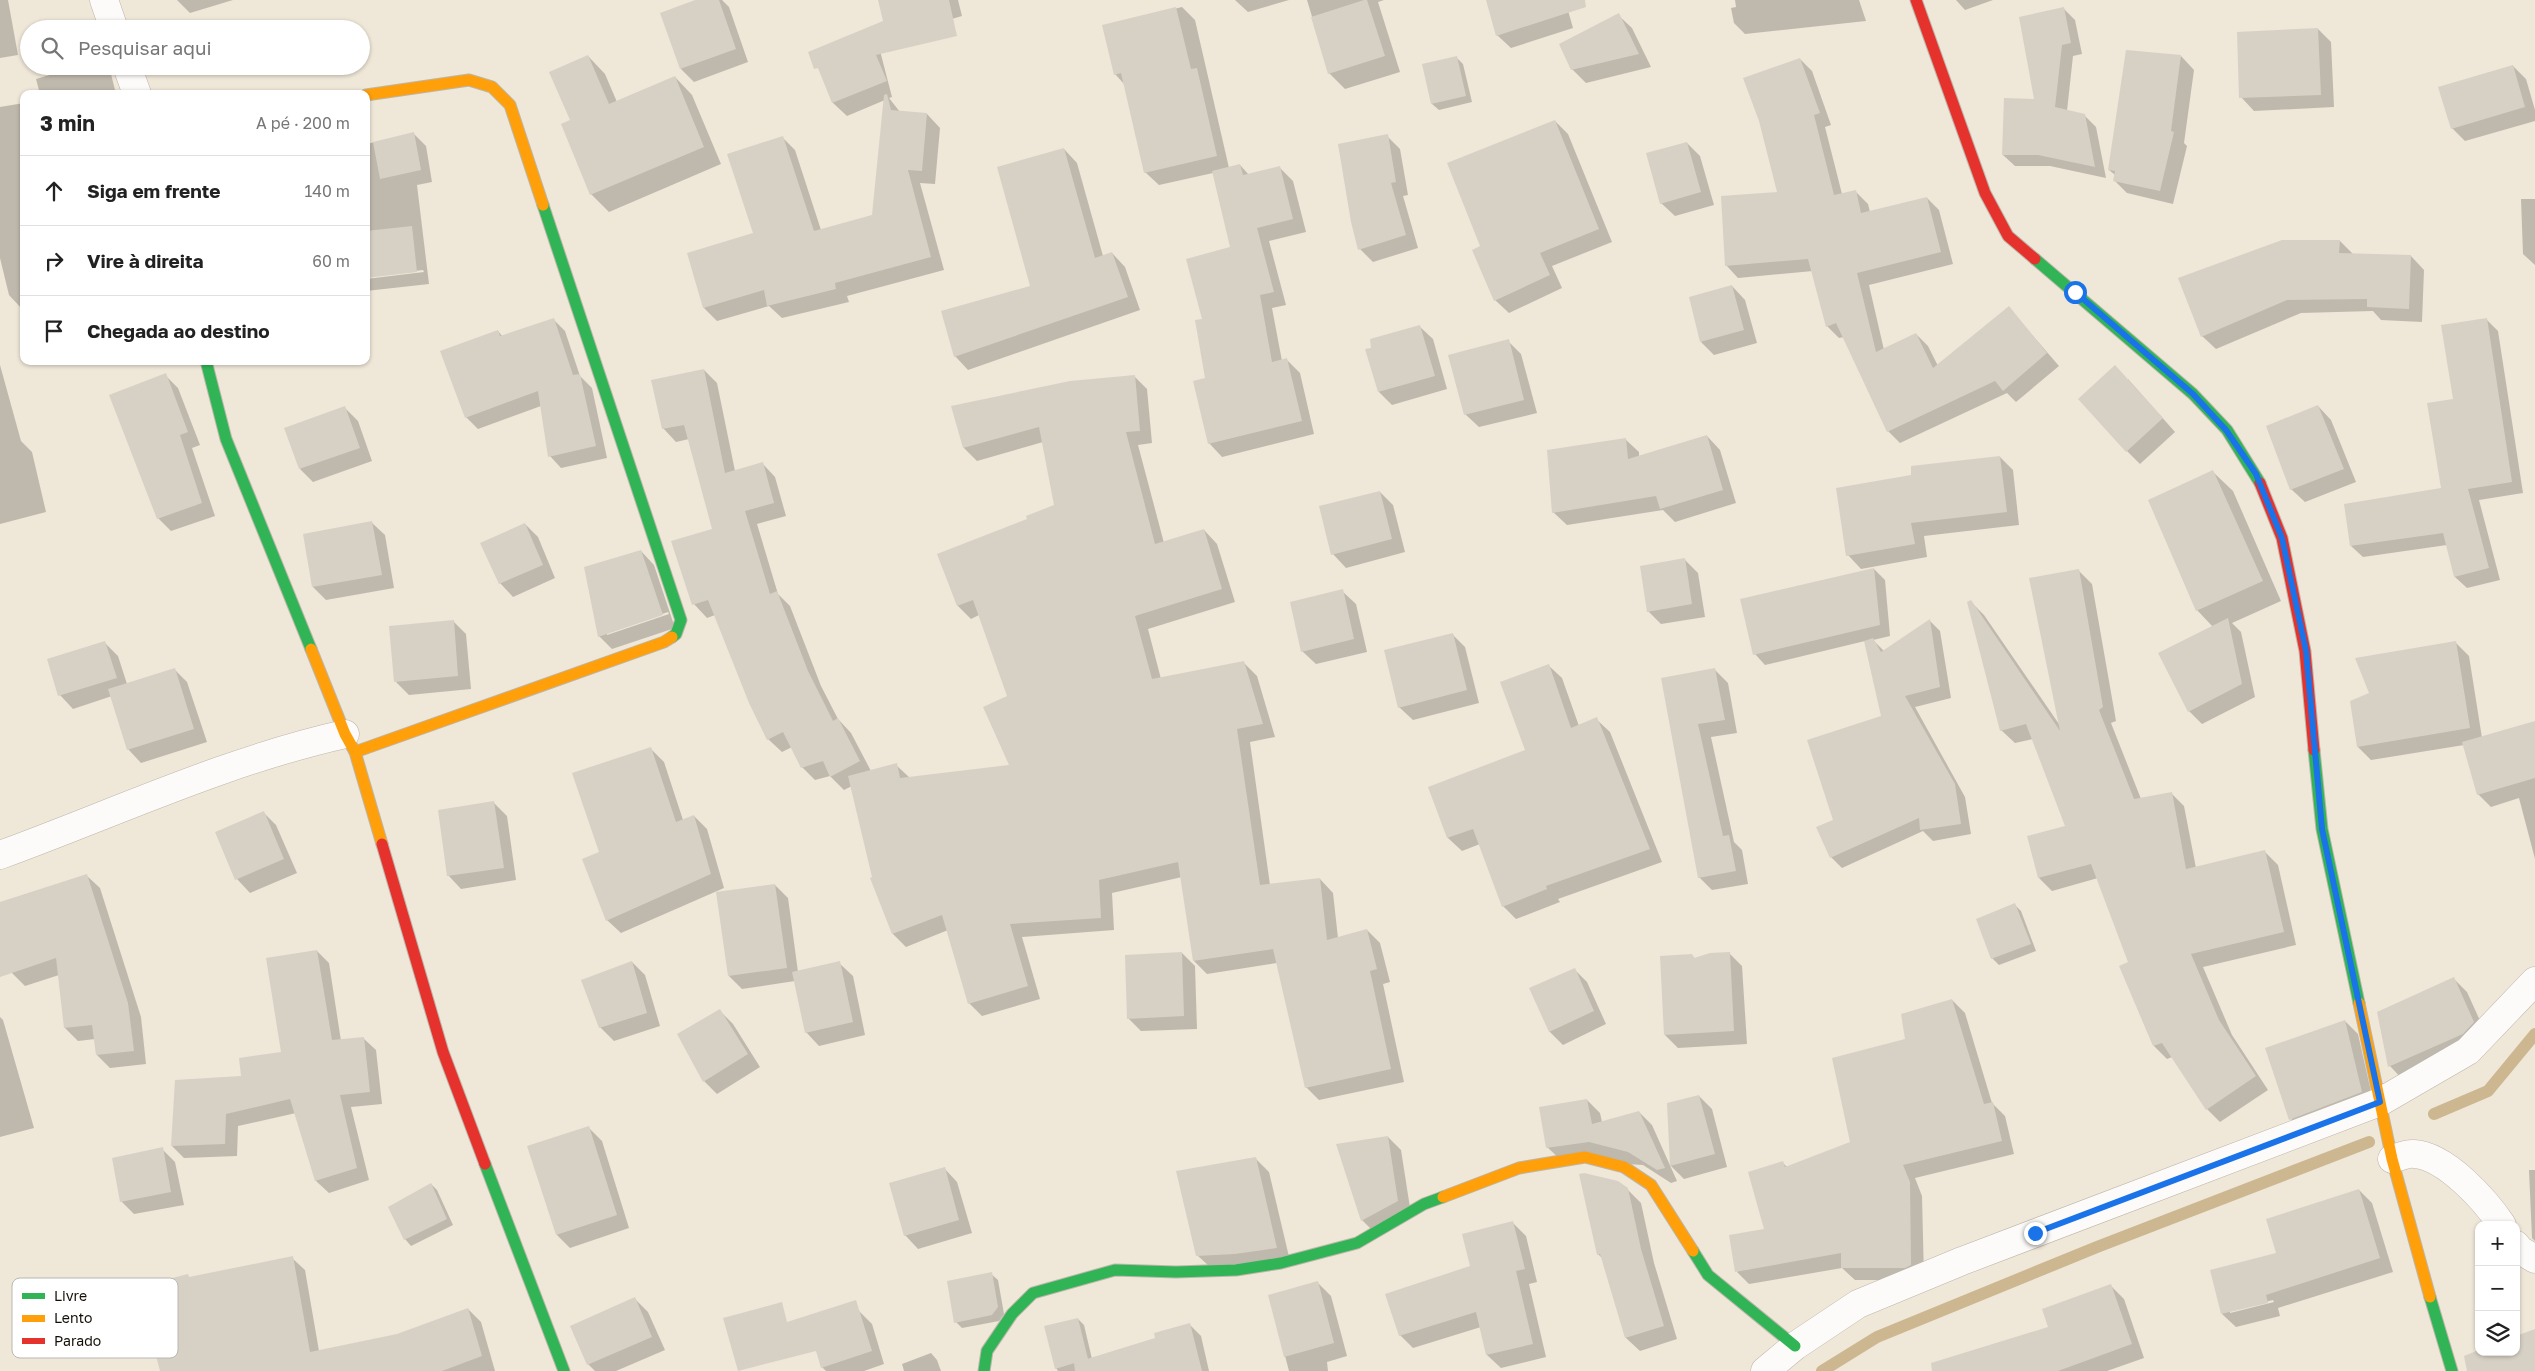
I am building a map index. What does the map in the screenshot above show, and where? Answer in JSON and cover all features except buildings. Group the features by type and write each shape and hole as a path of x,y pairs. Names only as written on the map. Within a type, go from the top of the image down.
{"street":[{"path":"104,0 111,20"},
{"path":"1916,0 1985,193 2008,236 2193,394 2226,430 2256,474 2282,538 2306,651 2322,829 2392,1159 2416,1251 2452,1371"},
{"path":"130,75 136,90"},
{"path":"0,855 204,775 305,743 350,743 664,642 676,634 681,620 510,106 492,87 469,80 370,94"},
{"path":"207,365 226,440 350,743 442,1052 564,1371"},
{"path":"1765,1371 1795,1346 1858,1304 1962,1261 2380,1102 2468,1051 2535,980"},
{"path":"2392,1159 2412,1153 2428,1156 2456,1175 2489,1206 2499,1221"},
{"path":"984,1371 987,1351 1012,1314 1033,1293 1115,1270 1236,1270 1281,1263 1357,1243 1424,1204 1519,1168 1586,1157 1624,1167 1651,1184 1708,1274 1795,1346"},
{"path":"2520,1250 2535,1259"}],"waterway":[{"path":"2434,1114 2488,1091 2535,1034"},
{"path":"1822,1371 1877,1337 2097,1247 2369,1142"}],"traffic: fast":[{"path":"543,205 681,620 676,634 672,637"},
{"path":"2035,259 2193,394 2227,430 2260,483"},
{"path":"207,365 226,439 311,649"},
{"path":"2314,750 2322,829 2359,1003"},
{"path":"485,1164 564,1371"},
{"path":"984,1371 987,1351 1012,1314 1033,1293 1115,1270 1176,1272 1236,1270 1281,1263 1357,1243 1424,1204 1443,1197"},
{"path":"1693,1251 1708,1275 1795,1346"},
{"path":"2430,1297 2452,1371"}],"traffic: slow":[{"path":"370,94 469,80 492,87 510,105 543,205"},
{"path":"355,752 664,642 672,637"},
{"path":"311,649 345,734 355,752 382,844"},
{"path":"2359,1003 2392,1159 2430,1297"},
{"path":"1443,1197 1519,1168 1585,1157 1624,1167 1651,1185 1693,1251"}],"traffic: jam":[{"path":"1916,0 1985,193 2008,236 2035,259"},
{"path":"2260,483 2282,538 2305,651 2314,750"},
{"path":"382,844 443,1052 485,1164"}],"route":[{"path":"2035,1233 2380,1102 2322,829 2306,651 2282,538 2256,474 2226,430 2193,394 2075,292"}]}
